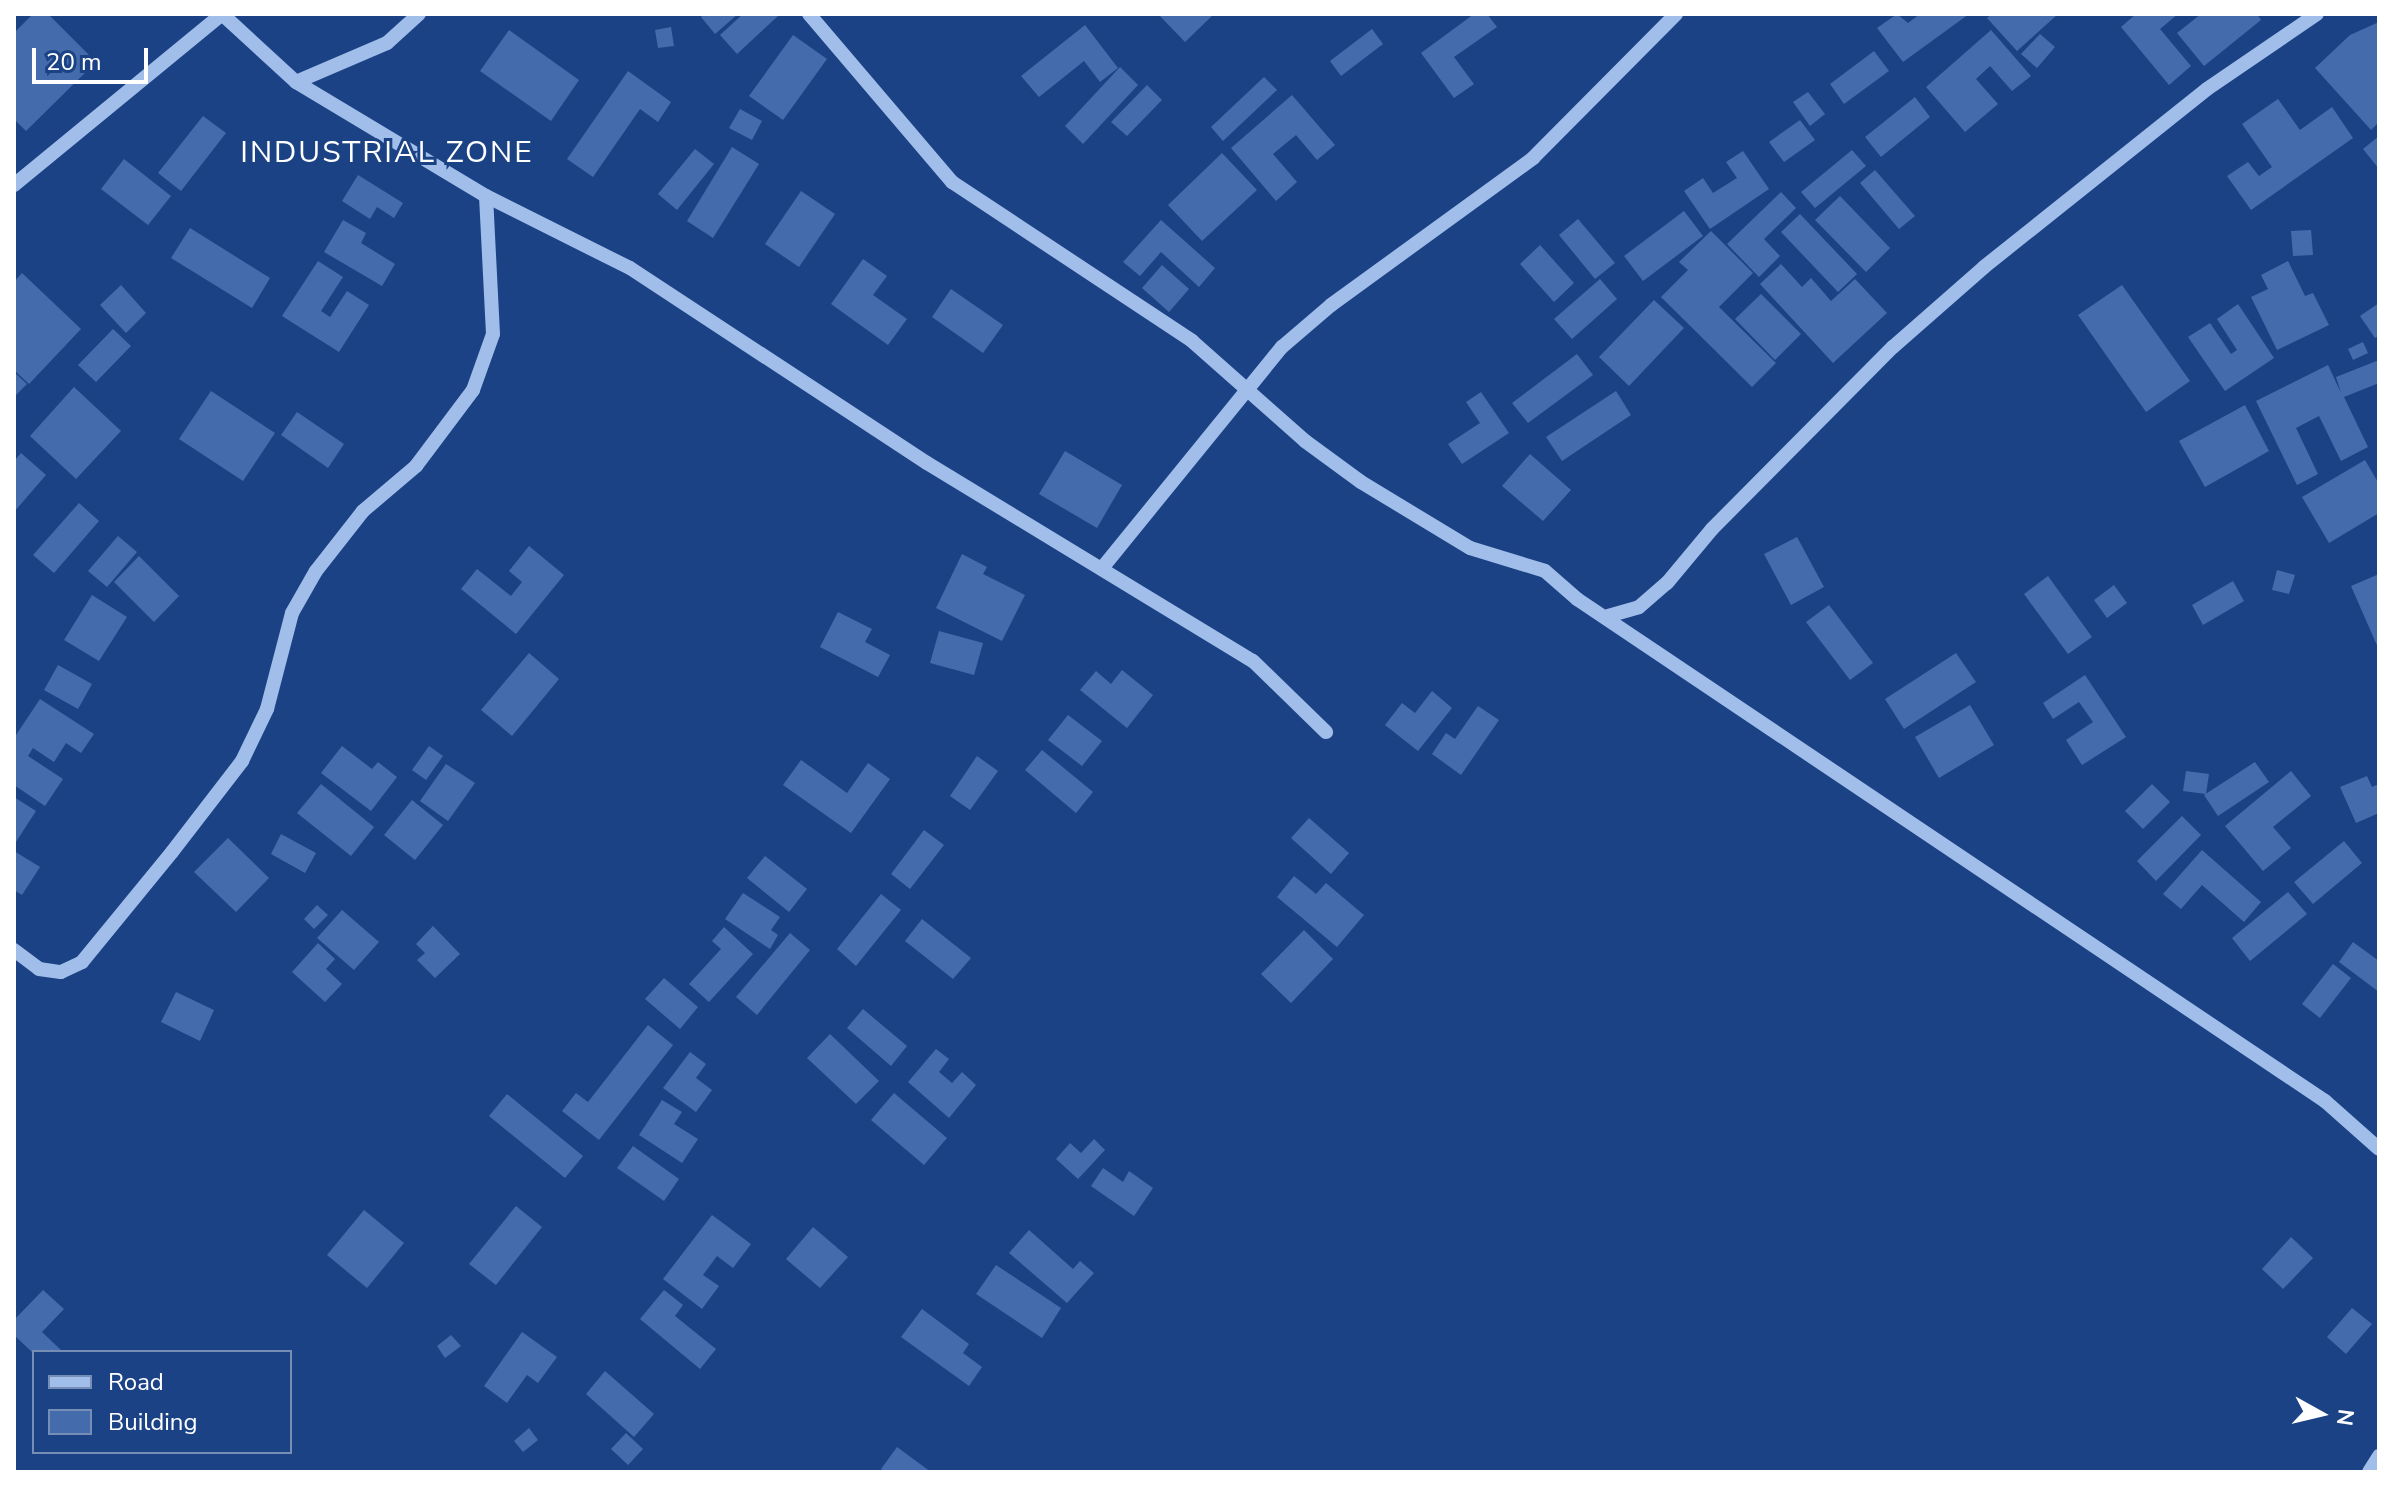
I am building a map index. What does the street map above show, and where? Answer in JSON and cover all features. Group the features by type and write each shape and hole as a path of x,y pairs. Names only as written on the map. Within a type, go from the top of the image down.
{"street":[{"path":"14,185 222,14 296,82 486,196 630,268 927,463 1103,567 1253,661 1326,732"},
{"path":"296,82 387,43 419,14"},
{"path":"809,14 952,182 1192,341 1305,441 1361,482 1470,548 1545,571 1577,599 1608,616 2325,1101 2379,1149"},
{"path":"1608,616 1639,607 1667,583 1712,529 1893,347 1984,267 2183,107 2317,14"},
{"path":"1103,567 1197,456 1246,386 1331,305 1533,158 1673,15"},
{"path":"14,950 39,969 61,972 82,962 242,761 267,709 292,613 316,571 363,511 416,466 473,390 493,334 486,196"},
{"path":"2369,1472 2379,1456"}],"building":[{"path":"33,14 48,14 96,62 26,131 14,119 14,33"},
{"path":"704,14 738,14 715,34 701,17"},
{"path":"743,14 778,16 737,54 720,35"},
{"path":"1158,14 1214,14 1185,42"},
{"path":"1474,14 1487,14 1497,27 1454,57 1474,84 1454,98 1421,53"},
{"path":"1897,14 1908,23 1920,14 1969,14 1903,62 1877,28"},
{"path":"1992,14 2058,14 2017,51 1987,18"},
{"path":"2136,14 2178,14 2160,29 2191,66 2169,85 2121,27"},
{"path":"2201,14 2257,14 2261,20 2204,66 2177,33"},
{"path":"2379,22 2379,122 2371,130 2315,68 2350,35"},
{"path":"1085,25 1118,68 1100,82 1084,61 1039,97 1021,76"},
{"path":"671,27 674,46 658,48 655,30"},
{"path":"1372,29 1383,44 1341,76 1330,61"},
{"path":"509,30 579,80 551,121 480,71"},
{"path":"1991,30 2031,76 2012,91 1990,66 1976,79 1998,104 1965,132 1926,87"},
{"path":"2040,34 2055,47 2037,68 2021,54"},
{"path":"793,35 827,59 783,120 749,96"},
{"path":"1874,51 1889,71 1844,104 1830,84"},
{"path":"1120,67 1138,85 1083,144 1065,126"},
{"path":"628,71 671,102 658,122 640,109 593,177 567,159"},
{"path":"1264,77 1277,90 1223,141 1211,127"},
{"path":"1147,85 1162,100 1127,136 1111,122"},
{"path":"1808,92 1825,114 1810,126 1793,102"},
{"path":"1292,95 1335,145 1317,160 1296,135 1273,154 1297,182 1276,201 1231,148"},
{"path":"1915,97 1930,117 1881,157 1865,137"},
{"path":"2278,99 2300,130 2332,107 2353,138 2251,210 2227,176 2248,162 2259,176 2272,167 2242,124"},
{"path":"740,109 762,121 752,140 729,128"},
{"path":"203,116 226,133 181,191 158,173"},
{"path":"1800,120 1815,140 1784,162 1769,142"},
{"path":"2379,136 2379,169 2363,149"},
{"path":"732,147 759,164 713,238 687,221"},
{"path":"695,149 714,164 677,210 658,194"},
{"path":"1852,150 1866,166 1815,208 1801,192"},
{"path":"1743,151 1769,189 1710,229 1684,191 1703,178 1713,193 1737,178 1726,162"},
{"path":"1222,153 1257,190 1202,241 1168,205"},
{"path":"124,159 171,196 148,225 101,189"},
{"path":"1875,170 1915,216 1899,229 1860,183"},
{"path":"358,175 403,203 394,218 377,207 370,219 342,201"},
{"path":"801,191 835,214 799,267 765,244"},
{"path":"1781,192 1796,208 1764,239 1780,256 1759,277 1727,244"},
{"path":"1840,196 1890,248 1866,272 1815,220"},
{"path":"1684,211 1703,236 1643,281 1624,256"},
{"path":"1800,214 1857,274 1838,292 1781,232"},
{"path":"1578,219 1615,263 1595,279 1559,235"},
{"path":"343,220 366,233 361,243 395,264 382,286 324,252"},
{"path":"1161,220 1215,268 1199,287 1161,252 1140,276 1123,262"},
{"path":"190,228 270,278 252,308 171,258"},
{"path":"2311,230 2313,255 2293,256 2291,231"},
{"path":"1711,231 1753,273 1719,307 1776,363 1752,387 1661,297 1688,270 1679,262"},
{"path":"1540,245 1574,283 1554,302 1520,264"},
{"path":"863,259 887,276 873,295 907,319 888,345 831,304"},
{"path":"318,261 343,277 321,311 330,317 347,291 369,305 339,352 282,316"},
{"path":"2288,261 2305,296 2313,293 2329,325 2277,350 2251,297 2268,289 2261,275"},
{"path":"1781,264 1802,287 1811,278 1831,301 1855,279 1887,313 1833,363 1760,284"},
{"path":"1162,265 1189,289 1169,312 1142,288"},
{"path":"22,273 81,329 29,384 14,370 14,282"},
{"path":"1600,279 1617,299 1572,339 1554,319"},
{"path":"121,285 146,313 126,333 100,305"},
{"path":"2122,285 2190,381 2146,412 2078,315"},
{"path":"951,289 1003,325 983,353 932,317"},
{"path":"1761,294 1801,334 1775,360 1735,319"},
{"path":"1654,300 1684,328 1629,386 1599,357"},
{"path":"2379,303 2379,336 2375,338 2360,316"},
{"path":"2238,304 2274,358 2225,391 2188,337 2210,323 2231,354 2237,350 2217,319"},
{"path":"113,329 131,346 96,382 78,365"},
{"path":"2363,342 2368,353 2353,360 2348,349"},
{"path":"1577,354 1593,375 1528,423 1512,403"},
{"path":"2379,360 2379,383 2344,397 2368,447 2341,461 2319,416 2296,428 2318,474 2297,485 2256,401 2328,365 2341,393 2336,377"},
{"path":"14,372 27,384 14,397"},
{"path":"74,387 121,431 76,479 30,436"},
{"path":"211,391 275,433 243,481 179,439"},
{"path":"1616,391 1631,415 1562,461 1546,437"},
{"path":"1481,392 1509,433 1462,464 1448,444 1480,423 1466,402"},
{"path":"2245,405 2269,451 2205,487 2179,441"},
{"path":"297,412 344,444 328,468 281,435"},
{"path":"1065,451 1122,485 1097,528 1039,494"},
{"path":"21,453 46,475 14,512 14,461"},
{"path":"1530,454 1571,490 1543,521 1502,486"},
{"path":"2365,460 2379,484 2379,513 2329,543 2302,497"},
{"path":"79,503 99,521 54,573 33,555"},
{"path":"118,536 137,552 107,587 88,571"},
{"path":"1797,537 1824,587 1791,605 1764,554"},
{"path":"529,546 564,575 516,634 461,589 477,569 511,596 522,582 509,571"},
{"path":"962,554 987,567 983,574 1025,595 1002,641 936,608"},
{"path":"139,556 179,596 154,622 114,582"},
{"path":"2277,570 2295,575 2289,594 2272,590"},
{"path":"2379,574 2379,650 2351,586"},
{"path":"2048,576 2092,637 2068,654 2024,594"},
{"path":"2233,581 2244,601 2203,625 2192,605"},
{"path":"2114,585 2127,603 2107,618 2094,600"},
{"path":"92,595 127,617 99,661 64,640"},
{"path":"1829,605 1873,663 1850,680 1806,622"},
{"path":"838,612 872,629 865,642 890,655 878,677 820,647"},
{"path":"939,631 983,643 974,675 930,663"},
{"path":"529,653 559,679 512,736 481,710"},
{"path":"1956,653 1976,682 1904,729 1885,699"},
{"path":"58,665 92,684 78,709 44,690"},
{"path":"1122,670 1153,695 1127,728 1080,690 1096,671 1111,684"},
{"path":"2085,675 2126,737 2082,765 2066,740 2093,722 2079,702 2053,719 2043,703"},
{"path":"1432,691 1452,708 1418,751 1385,725 1402,703 1415,713"},
{"path":"40,699 94,734 81,753 66,743 54,762 33,748 28,756 63,779 45,806 14,785 14,738"},
{"path":"1970,705 1994,745 1939,778 1915,737"},
{"path":"1478,706 1499,720 1461,775 1432,754 1446,733 1455,739"},
{"path":"1068,715 1102,741 1082,766 1048,740"},
{"path":"342,746 372,769 378,762 397,777 371,811 321,773"},
{"path":"429,746 443,756 426,780 412,770"},
{"path":"1042,750 1093,792 1076,813 1025,770"},
{"path":"977,756 998,771 970,810 950,796"},
{"path":"801,760 847,793 868,763 890,779 851,833 783,785"},
{"path":"2255,762 2269,782 2218,816 2204,795"},
{"path":"446,764 475,783 448,821 420,801"},
{"path":"2186,771 2209,774 2206,794 2183,791"},
{"path":"2291,771 2311,796 2273,827 2291,848 2263,871 2225,826"},
{"path":"2367,776 2372,787 2379,784 2379,813 2356,823 2340,787"},
{"path":"321,784 374,827 351,856 297,813"},
{"path":"2152,784 2170,802 2143,829 2125,811"},
{"path":"14,797 36,811 14,845"},
{"path":"412,800 443,825 415,860 384,835"},
{"path":"2182,816 2201,835 2156,881 2137,861"},
{"path":"1309,818 1349,853 1331,874 1291,838"},
{"path":"924,830 944,845 910,889 891,874"},
{"path":"281,834 316,853 305,873 271,854"},
{"path":"228,838 269,878 236,912 194,872"},
{"path":"2344,841 2362,863 2313,904 2294,882"},
{"path":"2202,850 2261,902 2244,922 2202,885 2181,909 2163,894"},
{"path":"14,851 40,867 22,895 14,890"},
{"path":"765,856 807,889 789,912 747,878"},
{"path":"1294,876 1316,894 1326,883 1364,915 1337,947 1277,897"},
{"path":"2288,892 2307,914 2250,961 2232,938"},
{"path":"743,893 780,917 771,930 778,935 770,949 725,919"},
{"path":"881,894 901,910 856,966 837,949"},
{"path":"317,905 328,915 314,929 304,919"},
{"path":"342,910 379,942 354,970 317,938"},
{"path":"922,919 971,958 953,979 905,941"},
{"path":"433,926 460,954 435,978 417,960 425,953 416,944"},
{"path":"724,927 753,954 709,1002 689,984 721,949 712,941"},
{"path":"1304,930 1333,959 1291,1003 1261,974"},
{"path":"790,933 810,950 757,1015 736,997"},
{"path":"2353,942 2379,961 2379,992 2339,962"},
{"path":"318,943 335,959 326,969 342,984 325,1002 292,972"},
{"path":"2333,964 2351,978 2320,1018 2302,1004"},
{"path":"664,978 698,1007 680,1029 645,999"},
{"path":"176,992 214,1010 200,1041 161,1022"},
{"path":"863,1009 907,1046 891,1066 847,1028"},
{"path":"648,1025 673,1045 599,1140 562,1111 576,1093 588,1102"},
{"path":"830,1034 879,1081 856,1104 807,1058"},
{"path":"936,1049 949,1059 939,1072 952,1083 962,1072 976,1085 949,1118 908,1082"},
{"path":"690,1052 706,1064 696,1078 712,1090 696,1112 663,1088"},
{"path":"894,1093 947,1138 924,1165 871,1120"},
{"path":"507,1094 583,1156 565,1178 489,1116"},
{"path":"662,1100 682,1112 674,1124 698,1139 682,1163 639,1135"},
{"path":"1094,1139 1105,1150 1078,1179 1056,1159 1070,1143 1081,1153"},
{"path":"633,1146 679,1179 664,1201 617,1168"},
{"path":"1103,1168 1123,1182 1129,1171 1153,1188 1134,1216 1091,1186"},
{"path":"516,1206 542,1227 496,1285 469,1264"},
{"path":"364,1210 404,1243 367,1288 327,1255"},
{"path":"712,1215 751,1244 733,1268 717,1256 703,1275 719,1286 702,1309 663,1279"},
{"path":"813,1227 848,1257 820,1288 786,1259"},
{"path":"1029,1230 1073,1269 1080,1261 1094,1273 1067,1303 1009,1253"},
{"path":"2291,1237 2313,1258 2283,1289 2262,1269"},
{"path":"996,1265 1061,1308 1042,1338 976,1294"},
{"path":"43,1290 64,1309 42,1332 61,1350 32,1352 14,1335 14,1320"},
{"path":"664,1290 683,1305 675,1316 716,1349 700,1369 640,1319"},
{"path":"2352,1308 2372,1324 2346,1354 2327,1337"},
{"path":"922,1309 969,1344 963,1353 982,1367 969,1386 901,1337"},
{"path":"522,1332 557,1357 538,1383 527,1375 507,1403 484,1386"},
{"path":"451,1335 461,1346 445,1358 437,1346"},
{"path":"605,1371 654,1414 634,1437 586,1394"},
{"path":"529,1428 538,1440 523,1452 514,1441"},
{"path":"626,1433 643,1449 628,1465 611,1449"},
{"path":"897,1447 931,1472 885,1472 881,1469"}],"district":[{"name":"INDUSTRIAL ZONE","path":"387,153"}]}
